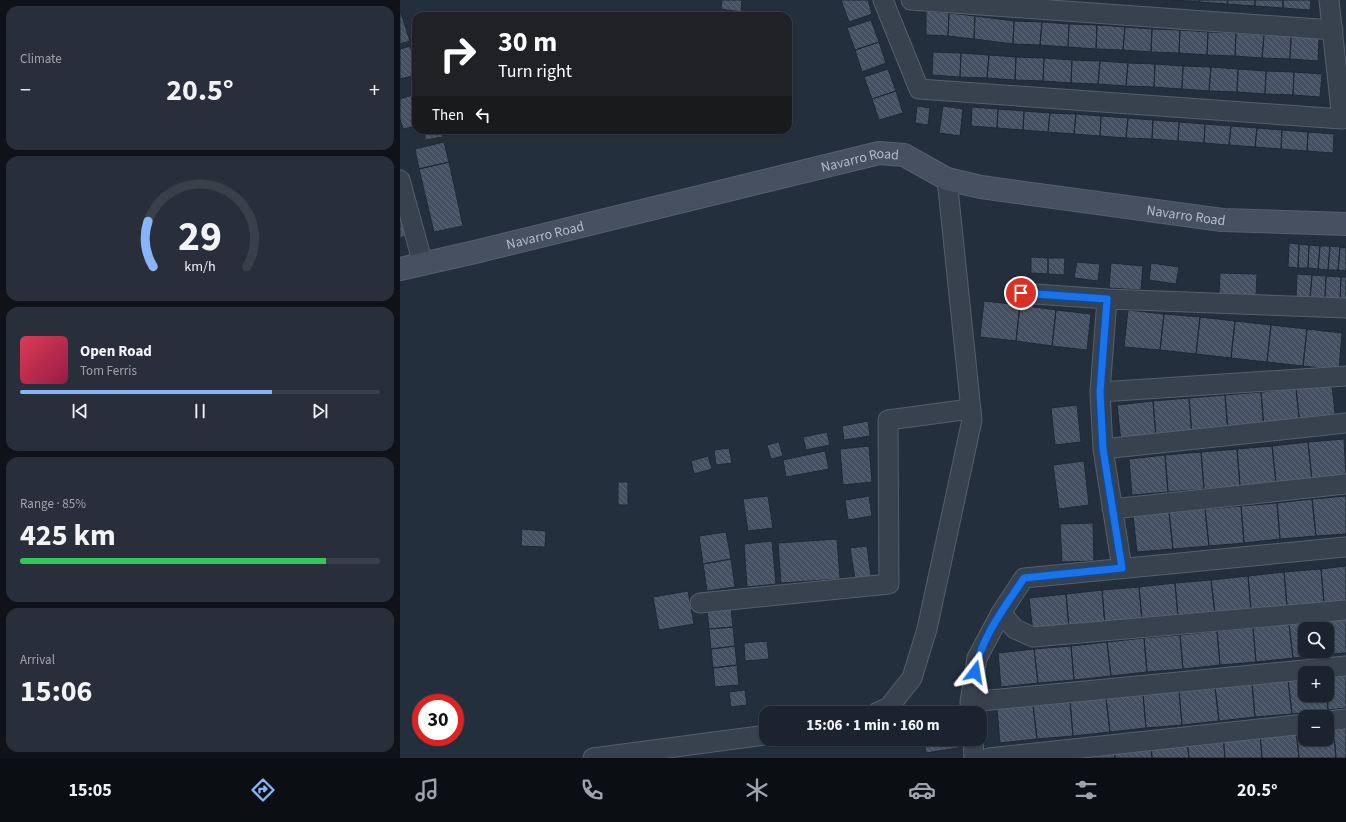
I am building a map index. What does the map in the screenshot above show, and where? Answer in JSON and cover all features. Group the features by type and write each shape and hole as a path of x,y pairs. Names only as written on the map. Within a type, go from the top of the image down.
{"street":[{"path":"883,0 918,89 1342,119 1329,0"},
{"path":"911,0 1333,30"},
{"name":"Navarro Road","path":"400,268 422,264 879,153 904,155 947,179 981,187 1222,220 1346,224"},
{"path":"890,706 912,678 923,643 972,420 947,179"},
{"path":"400,180 422,264"},
{"path":"1021,293 1107,299 1346,308"},
{"path":"1107,299 1100,392 1103,449 1122,568"},
{"path":"1100,392 1346,376"},
{"path":"700,603 889,584 888,420 970,409"},
{"path":"1103,449 1346,422"},
{"path":"1112,509 1346,484"},
{"path":"971,706 977,658 1001,613 1024,578 1346,547"},
{"path":"1001,613 1015,628 1033,637 1346,610"},
{"path":"980,706 1346,666"},
{"path":"1334,720 1346,719"},
{"path":"989,758 1298,725"},
{"path":"593,758 759,736"},
{"path":"973,746 974,758"}],"building":[{"path":"722,0 742,0 741,12 721,9"},
{"path":"841,0 868,0 872,14 849,22"},
{"path":"1172,0 1200,0 1199,2"},
{"path":"1200,0 1228,0 1227,4 1199,2"},
{"path":"1228,0 1255,0 1255,6 1227,4"},
{"path":"1255,0 1283,0 1283,8 1255,6"},
{"path":"1283,0 1311,0 1310,10 1283,8"},
{"path":"400,10 410,41 400,44"},
{"path":"926,11 949,13 948,36 926,35"},
{"path":"949,13 975,16 974,39 948,36"},
{"path":"975,16 1014,21 1013,44 974,39"},
{"path":"871,20 879,42 855,50 847,28"},
{"path":"1014,21 1042,22 1040,45 1013,44"},
{"path":"1042,22 1069,24 1068,47 1040,45"},
{"path":"1069,24 1097,25 1096,49 1068,47"},
{"path":"1097,25 1125,27 1123,50 1096,49"},
{"path":"1125,27 1152,29 1151,52 1123,50"},
{"path":"1152,29 1180,30 1179,53 1151,52"},
{"path":"1180,30 1208,32 1207,55 1179,53"},
{"path":"1208,32 1236,33 1235,56 1207,55"},
{"path":"1236,33 1264,35 1262,58 1235,56"},
{"path":"1264,35 1291,36 1290,59 1262,58"},
{"path":"1291,36 1319,38 1318,61 1290,59"},
{"path":"879,42 886,63 862,72 855,50"},
{"path":"410,46 412,52 412,76 400,79 400,49"},
{"path":"933,52 961,53 960,77 932,75"},
{"path":"961,53 989,55 987,78 960,77"},
{"path":"989,55 1016,57 1015,80 987,78"},
{"path":"1016,57 1044,58 1043,81 1015,80"},
{"path":"1044,58 1072,60 1071,83 1043,81"},
{"path":"1072,60 1100,61 1098,84 1071,83"},
{"path":"1100,61 1128,63 1126,86 1098,84"},
{"path":"1128,63 1155,64 1154,87 1126,86"},
{"path":"1155,64 1183,66 1182,89 1154,87"},
{"path":"1183,66 1211,67 1209,91 1182,89"},
{"path":"1211,67 1238,69 1237,92 1209,91"},
{"path":"888,69 896,91 872,99 864,77"},
{"path":"1238,69 1266,71 1265,94 1237,92"},
{"path":"1266,71 1294,72 1293,95 1265,94"},
{"path":"1294,72 1322,74 1320,97 1293,95"},
{"path":"896,91 903,113 879,120 872,99"},
{"path":"412,95 412,127 403,129 400,119 400,99"},
{"path":"917,106 930,108 928,125 915,123"},
{"path":"943,106 963,109 960,136 939,133"},
{"path":"972,107 998,109 997,128 971,126"},
{"path":"998,109 1024,111 1023,130 997,128"},
{"path":"1024,111 1050,113 1048,132 1023,130"},
{"path":"1050,113 1076,114 1074,134 1048,132"},
{"path":"1076,114 1101,116 1100,136 1074,134"},
{"path":"1101,116 1128,118 1126,138 1100,136"},
{"path":"1128,118 1153,120 1152,139 1126,138"},
{"path":"1153,120 1179,122 1178,141 1152,139"},
{"path":"1179,122 1205,124 1204,143 1178,141"},
{"path":"1205,124 1231,126 1229,145 1204,143"},
{"path":"1231,126 1257,128 1255,147 1229,145"},
{"path":"1257,128 1282,130 1281,149 1255,147"},
{"path":"1282,130 1308,132 1307,151 1281,149"},
{"path":"1308,132 1334,134 1333,153 1307,151"},
{"path":"424,134 443,134 443,137 425,140"},
{"path":"444,142 449,162 419,169 415,149"},
{"path":"449,162 463,226 434,232 419,169"},
{"path":"400,198 412,233 400,238"},
{"path":"1289,243 1299,244 1298,268 1288,267"},
{"path":"1299,244 1309,245 1308,268 1298,268"},
{"path":"1309,245 1320,246 1318,269 1308,268"},
{"path":"1320,246 1330,246 1328,270 1318,269"},
{"path":"1330,246 1340,247 1338,270 1328,270"},
{"path":"1340,247 1346,248 1346,271 1338,270"},
{"path":"1031,257 1048,258 1048,274 1031,273"},
{"path":"1048,258 1065,258 1064,275 1048,274"},
{"path":"1077,262 1100,264 1098,281 1074,278"},
{"path":"1111,263 1143,266 1141,290 1109,288"},
{"path":"1151,263 1179,267 1176,284 1149,280"},
{"path":"1220,273 1257,274 1256,296 1219,294"},
{"path":"1297,274 1312,275 1310,298 1296,297"},
{"path":"1312,275 1326,276 1325,299 1310,298"},
{"path":"1326,276 1341,277 1340,300 1325,299"},
{"path":"1341,277 1346,277 1346,300 1340,300"},
{"path":"984,301 1020,305 1016,341 980,337"},
{"path":"1020,305 1056,310 1052,346 1016,341"},
{"path":"1056,310 1091,314 1087,350 1052,346"},
{"path":"1128,310 1164,314 1160,350 1124,347"},
{"path":"1164,314 1200,317 1196,354 1160,350"},
{"path":"1200,317 1235,321 1231,358 1196,354"},
{"path":"1235,321 1271,325 1267,362 1231,358"},
{"path":"1271,325 1307,329 1303,366 1267,362"},
{"path":"1307,329 1342,333 1339,370 1303,366"},
{"path":"1332,386 1336,422 1300,426 1296,388"},
{"path":"1296,388 1300,426 1264,429 1261,392"},
{"path":"1261,392 1264,429 1228,432 1225,395"},
{"path":"1225,395 1228,432 1192,435 1189,398"},
{"path":"1189,398 1192,435 1156,438 1153,401"},
{"path":"1153,401 1156,438 1121,442 1117,405"},
{"path":"1077,405 1081,442 1055,445 1051,408"},
{"path":"868,421 870,436 844,440 842,426"},
{"path":"827,432 830,445 806,450 803,437"},
{"path":"1344,439 1346,476 1312,480 1308,442"},
{"path":"779,442 783,456 771,459 767,445"},
{"path":"1308,442 1312,480 1276,483 1272,446"},
{"path":"869,446 872,482 843,485 840,449"},
{"path":"1272,446 1276,483 1240,486 1237,449"},
{"path":"729,448 732,463 716,465 714,450"},
{"path":"1237,449 1240,486 1204,489 1201,452"},
{"path":"825,451 829,469 786,477 783,460"},
{"path":"1201,452 1204,489 1168,492 1165,455"},
{"path":"1165,455 1168,492 1132,495 1129,459"},
{"path":"708,456 712,469 694,474 691,461"},
{"path":"1084,461 1089,505 1059,509 1053,465"},
{"path":"618,482 628,482 628,505 618,505"},
{"path":"768,496 773,528 748,531 743,499"},
{"path":"869,496 872,516 848,520 845,500"},
{"path":"1346,496 1346,534 1316,536 1312,499"},
{"path":"1312,499 1316,536 1280,539 1277,503"},
{"path":"1277,503 1280,539 1244,543 1241,506"},
{"path":"1241,506 1244,543 1209,546 1205,509"},
{"path":"1205,509 1209,546 1173,549 1169,512"},
{"path":"1169,512 1173,549 1137,552 1133,515"},
{"path":"1093,523 1094,561 1062,562 1060,524"},
{"path":"522,529 546,531 545,547 521,546"},
{"path":"726,532 731,559 703,564 699,536"},
{"path":"837,539 840,579 781,583 778,543"},
{"path":"772,541 776,584 747,587 744,544"},
{"path":"867,546 871,577 855,579 850,548"},
{"path":"731,559 735,587 707,591 703,564"},
{"path":"1346,566 1346,601 1324,603 1321,569"},
{"path":"1321,569 1324,603 1287,606 1284,572"},
{"path":"1284,572 1287,606 1251,610 1248,576"},
{"path":"1248,576 1251,610 1215,614 1211,580"},
{"path":"1211,580 1215,614 1178,617 1175,583"},
{"path":"1175,583 1178,617 1142,621 1139,587"},
{"path":"1139,587 1142,621 1105,625 1102,590"},
{"path":"1102,590 1105,625 1069,628 1066,594"},
{"path":"688,591 694,624 659,630 653,597"},
{"path":"1066,594 1069,628 1033,632 1029,598"},
{"path":"731,608 733,627 709,629 707,610"},
{"path":"1346,619 1346,653 1334,654 1334,622 1326,621"},
{"path":"1298,623 1298,657 1293,658 1289,624"},
{"path":"1289,624 1293,658 1256,662 1253,628"},
{"path":"733,627 735,646 711,649 709,629"},
{"path":"1253,628 1256,662 1220,665 1217,631"},
{"path":"1217,631 1220,665 1183,669 1180,635"},
{"path":"1180,635 1183,669 1147,672 1144,638"},
{"path":"1144,638 1147,672 1111,676 1107,642"},
{"path":"767,641 769,659 745,661 744,643"},
{"path":"1107,642 1111,676 1074,680 1071,646"},
{"path":"735,646 737,665 713,668 711,649"},
{"path":"1071,646 1074,680 1038,683 1034,649"},
{"path":"1034,649 1038,683 1001,687 998,653"},
{"path":"737,665 739,685 715,687 713,668"},
{"path":"1346,674 1346,708 1328,710 1328,702 1334,702 1334,675"},
{"path":"1298,679 1298,702 1327,702 1328,710 1298,710 1298,713 1292,714 1288,680"},
{"path":"1288,680 1292,714 1255,717 1252,683"},
{"path":"1252,683 1255,717 1219,721 1215,687"},
{"path":"1215,687 1219,721 1182,725 1179,691"},
{"path":"745,690 747,705 731,707 729,692"},
{"path":"1179,691 1182,725 1146,728 1143,694"},
{"path":"1143,694 1146,728 1110,732 1106,698"},
{"path":"1106,698 1110,732 1073,736 1070,701"},
{"path":"1070,701 1073,736 1037,739 1033,705"},
{"path":"1033,705 1037,739 1000,743 997,709"},
{"path":"1346,724 1346,758 1336,758 1334,725"},
{"path":"1296,729 1298,729 1298,746 1334,746 1334,736 1336,758 1299,758"},
{"path":"1296,729 1299,758 1262,758 1260,733"},
{"path":"1260,733 1262,758 1225,758 1223,736"},
{"path":"1223,736 1225,758 1189,758 1187,740"},
{"path":"1187,740 1189,758 1152,758 1151,743"},
{"path":"1151,743 1152,758 1115,758 1114,747"},
{"path":"925,746 964,747 926,753"},
{"path":"1114,747 1115,758 1078,758 1078,751"}],"route":[{"path":"975,672 977,658 1001,613 1024,578 1122,568 1103,449 1100,392 1107,299 1021,293"}]}
